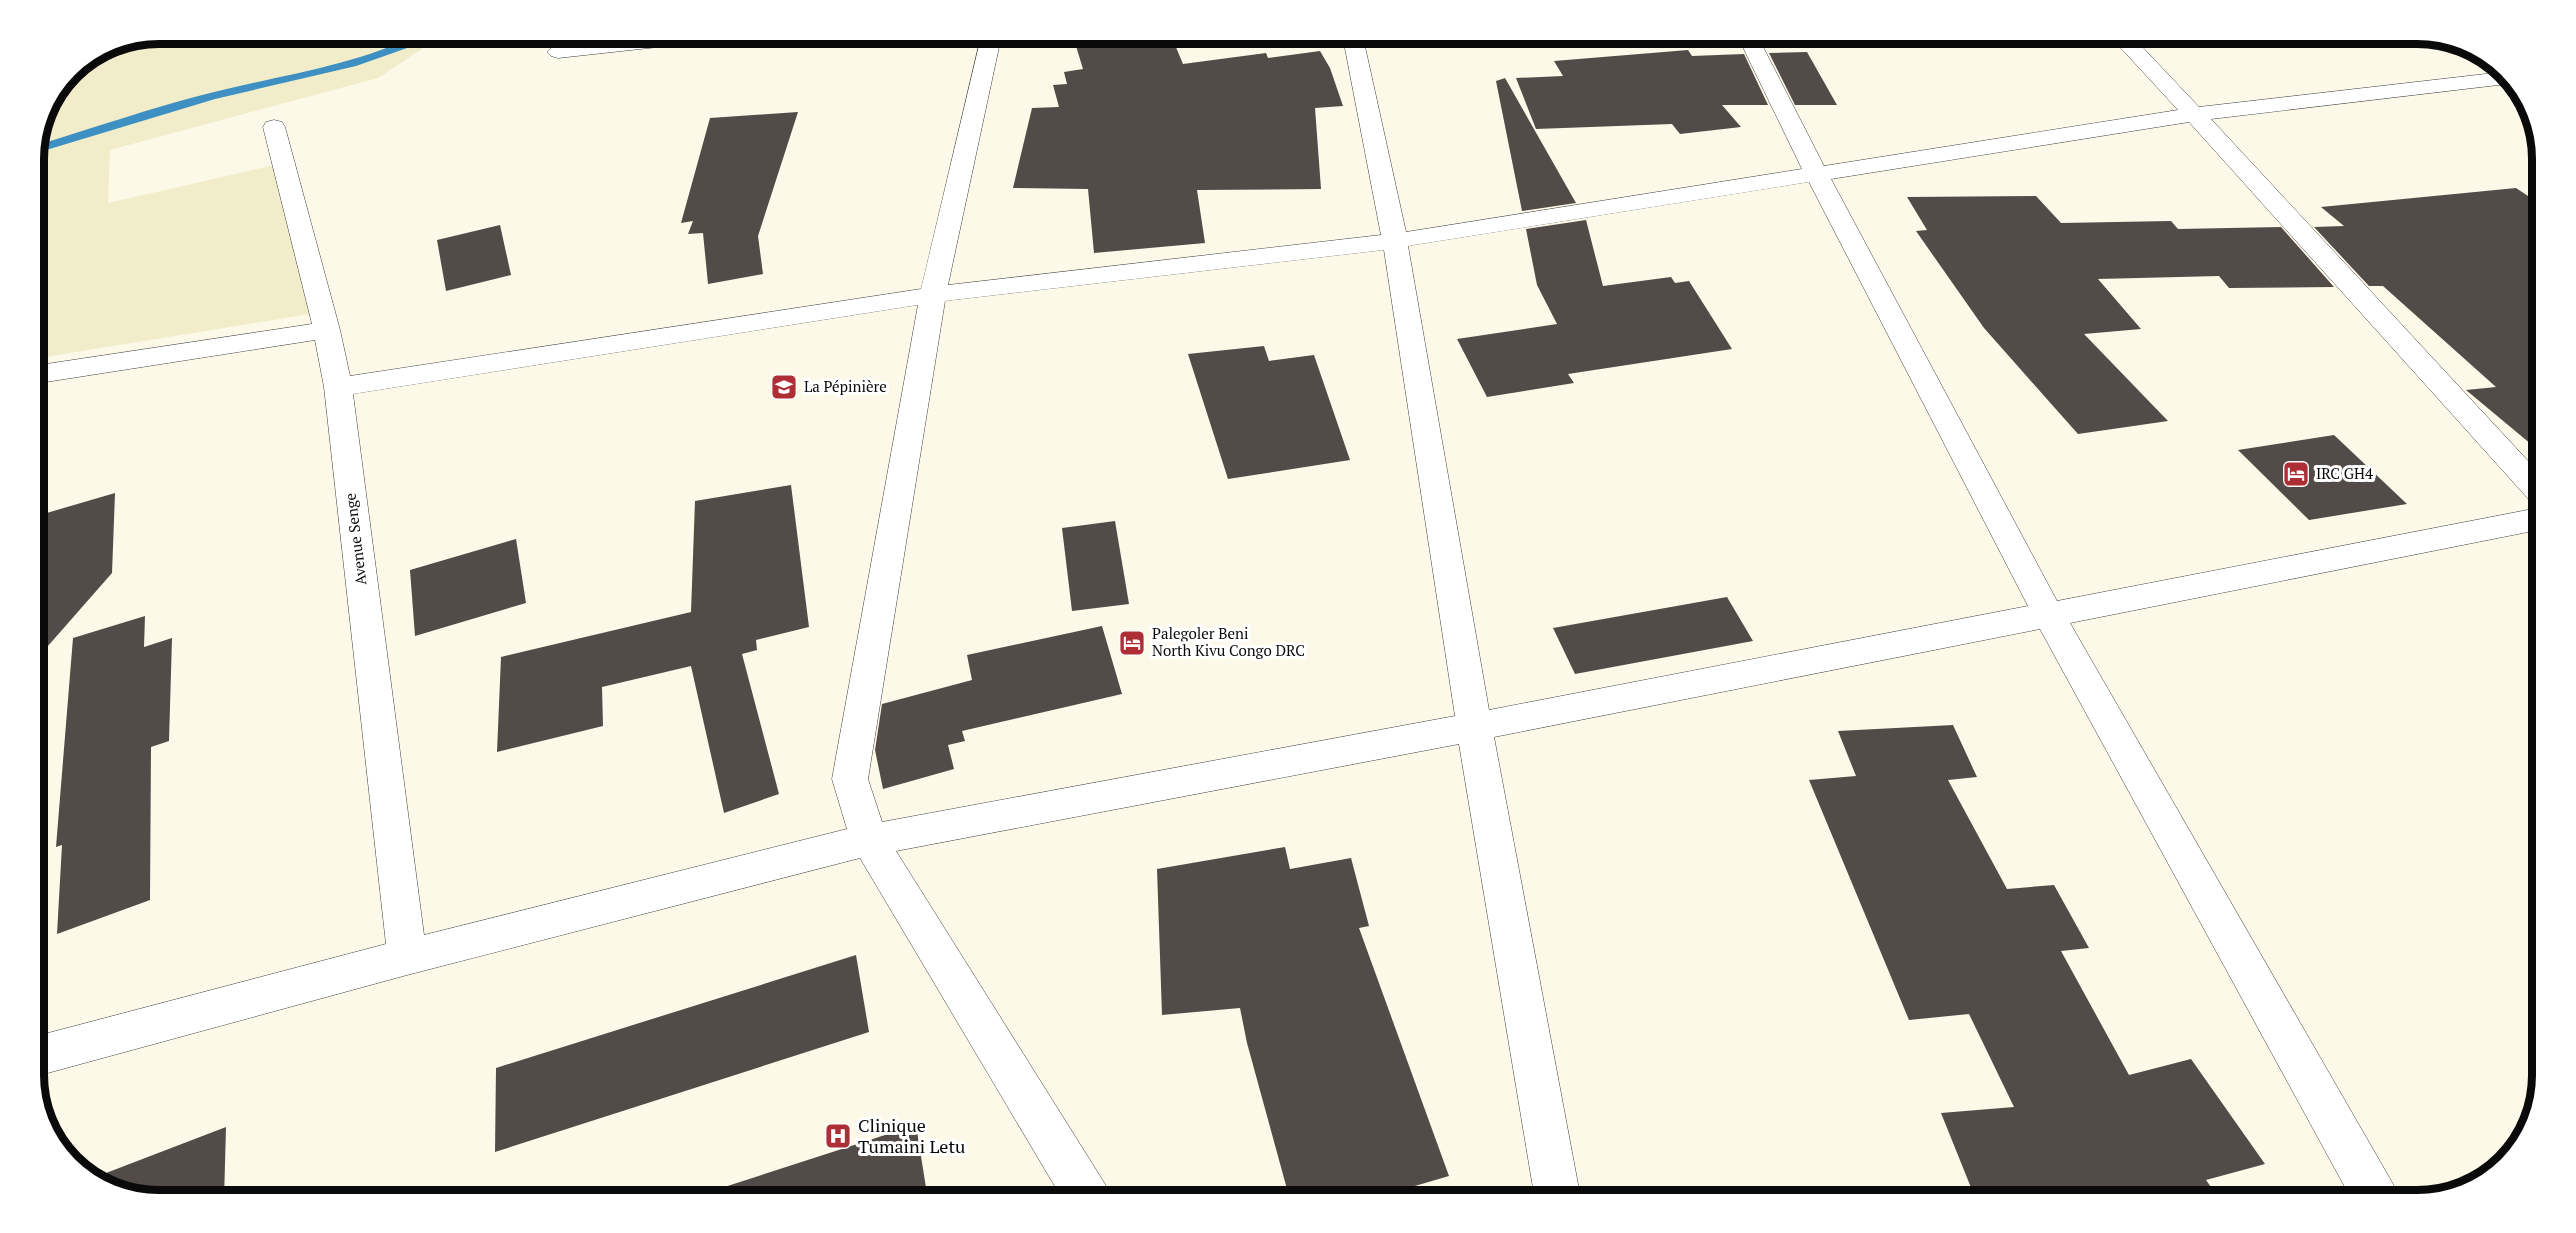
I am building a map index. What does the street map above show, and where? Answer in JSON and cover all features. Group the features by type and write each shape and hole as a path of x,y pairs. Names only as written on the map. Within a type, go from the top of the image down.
{"street":[{"path":"558,52 631,44"},
{"path":"990,44 933,295 850,779 869,840 1083,1190"},
{"path":"1354,44 1395,241 1474,727 1556,1190"},
{"path":"1751,44 1815,172 2048,614 2371,1190"},
{"path":"2127,44 2532,483"},
{"path":"338,387 933,295 1395,241 1815,172 2194,114 2500,79"},
{"name":"Avenue Senge","path":"274,127 327,330 338,387 406,957"},
{"path":"44,373 327,330"},
{"path":"44,1055 406,957 869,840 1474,727 2532,520"}],"shaded area":[{"path":"143,44 429,44 378,78 110,150 108,203 279,164 335,310 44,357 44,143 52,114 67,88 88,67 107,55"}],"building":[{"path":"1075,44 1175,44 1183,64 1266,53 1268,58 1320,51 1330,68 1343,106 1315,108 1321,189 1197,190 1205,243 1094,253 1088,189 1013,188 1032,108 1059,107 1053,85 1067,84 1064,72 1083,69"},
{"path":"1688,50 1692,56 1744,54 1768,105 1722,105 1741,127 1680,134 1672,124 1536,129 1516,78 1563,76 1554,61"},
{"path":"1807,52 1837,105 1795,105 1769,53"},
{"path":"1505,78 1576,203 1522,211 1496,81"},
{"path":"798,112 758,236 763,274 708,284 703,233 688,234 693,221 681,223 710,118"},
{"path":"2516,188 2532,199 2532,445 2466,390 2496,387 2383,286 2369,286 2314,227 2344,226 2321,207"},
{"path":"2036,196 2061,223 2171,221 2178,229 2281,227 2334,287 2229,288 2219,276 2098,279 2141,329 2084,334 2168,421 2078,434 1984,328 1916,231 1927,230 1907,197"},
{"path":"1586,220 1603,286 1671,277 1675,283 1689,281 1732,349 1568,374 1574,383 1487,397 1457,339 1557,324 1537,285 1526,229"},
{"path":"500,225 511,275 446,291 437,240"},
{"path":"1264,346 1269,361 1314,355 1350,460 1228,479 1188,354"},
{"path":"2334,435 2407,504 2309,520 2238,450"},
{"path":"791,485 809,627 756,640 757,650 742,654 779,794 724,813 691,666 602,687 603,726 497,752 501,657 691,612 695,501"},
{"path":"115,493 112,573 44,650 44,514"},
{"path":"1115,521 1129,604 1072,611 1062,528"},
{"path":"516,539 526,603 415,636 410,570"},
{"path":"1727,597 1753,641 1575,674 1553,628"},
{"path":"145,616 144,647 172,638 169,741 151,747 150,900 57,934 62,845 56,847 73,638"},
{"path":"1102,626 1122,694 962,731 965,741 948,745 954,769 883,789 875,750 882,704 972,680 967,655"},
{"path":"1953,725 1977,777 1948,780 2007,889 2054,885 2089,948 2061,951 2129,1075 2191,1059 2265,1164 2206,1180 2213,1190 1972,1190 1941,1113 2014,1107 1969,1014 1909,1020 1809,780 1856,776 1838,731"},
{"path":"1285,847 1290,869 1351,858 1369,926 1359,928 1449,1176 1401,1190 1287,1190 1247,1043 1240,1008 1162,1015 1157,869"},
{"path":"856,955 869,1032 495,1152 496,1068"},
{"path":"916,1125 926,1190 715,1190"},
{"path":"226,1127 224,1190 158,1190 121,1183 102,1175"}],"waterway":[{"path":"44,147 212,96 352,64 408,44"}],"place":[{"name":"La Pépinière","path":"784,387"},
{"name":"IRC GH4","path":"2296,474"},
{"name":"Palegoler Beni North Kivu Congo DRC","path":"1132,643"},
{"name":"Clinique Tumaini Letu","path":"838,1136"}]}
